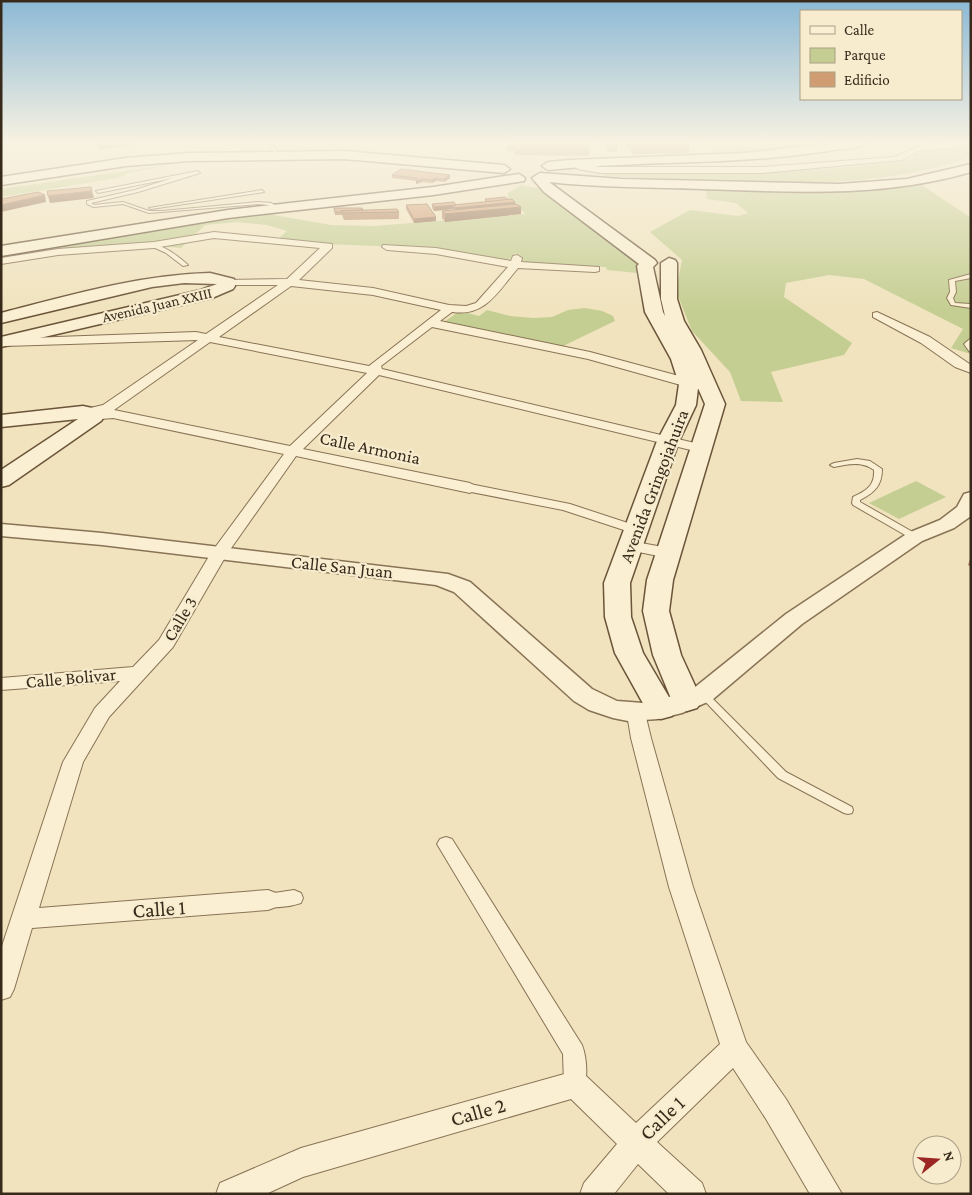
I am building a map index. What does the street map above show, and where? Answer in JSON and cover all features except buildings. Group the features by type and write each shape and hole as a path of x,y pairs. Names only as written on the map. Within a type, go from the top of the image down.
{"main road":[{"path":"1,251 205,217 371,198"},
{"name":"Avenida Gringojahuira","path":"560,198 599,228 656,261 675,321 692,350 699,386 715,404 699,448 660,580 656,611 667,655 695,698"},
{"name":"Avenida Juan XXIII","path":"1,318 174,279 210,277 228,282 227,286 222,289 206,294 2,342"},
{"name":"Avenida Gringojahuira","path":"649,712 618,616 617,583 668,441 686,406 699,386"},
{"path":"1,421 92,415"},
{"path":"1,480 92,415"}],"street":[{"path":"1,261 43,253 153,245 197,236 214,235 328,246 291,281 108,408 92,415"},
{"path":"386,247 595,269"},
{"path":"228,282 291,281 360,288 450,308 473,309 480,305 516,262"},
{"name":"Calle 3","path":"1,989 73,762 102,713 166,644 219,553 293,451 376,371 375,365 450,308"},
{"path":"876,315 931,342 943,351 951,361 971,369"},
{"path":"430,323 590,356 699,386"},
{"path":"2,342 196,336 376,371 699,448"},
{"name":"Calle Armonia","path":"92,415 113,414 566,507 633,538"},
{"path":"827,1194 776,1109 735,1048 681,887 644,748 649,712 695,698 794,619 915,537 947,524 966,510 971,498"},
{"name":"Calle San Juan","path":"1,530 402,573 440,579 462,586 583,695 599,706 649,712"},
{"path":"633,538 668,553"},
{"name":"Calle Bolivar","path":"1,684 140,673"},
{"path":"446,844 574,1052 575,1084 691,1194"},
{"name":"Calle 1","path":"24,919 294,898"},
{"name":"Calle 1","path":"595,1194 637,1142 735,1048"},
{"name":"Calle 2","path":"231,1194 301,1163 575,1084"}],"lane":[{"path":"111,198 89,204 94,206 123,203 144,211 175,212 258,203 269,204 278,208"},
{"path":"144,211 222,198"},
{"path":"153,245 168,252 184,265"},
{"path":"971,276 952,280 953,292 950,298 953,304 971,306"},
{"path":"971,340 967,344 971,350"},
{"path":"834,465 863,461 871,463 878,469 877,484 873,490 856,499 856,503 915,537"},
{"path":"695,698 782,775 848,810"}],"green space":[{"path":"552,198 635,258 638,273 607,270 606,267 521,263 522,257 515,253 508,261 427,248 325,244 278,239 287,231 267,225 237,222 205,225 181,248 149,245 61,249 1,259 1,254 179,224 262,213 331,225 373,226 526,214 507,199"},
{"path":"941,198 971,218 971,354 951,348 963,329 864,279 829,275 786,283 784,297 852,343 844,355 771,372 783,402 741,401 730,372 692,331 676,291 682,260 650,232 690,210 738,216 748,213 736,203 707,199"},
{"path":"585,308 602,311 613,316 615,321 561,347 444,322 460,311 479,316 487,310 510,316 533,318 552,317 568,310"},
{"path":"916,481 946,497 899,519 869,503"}]}
